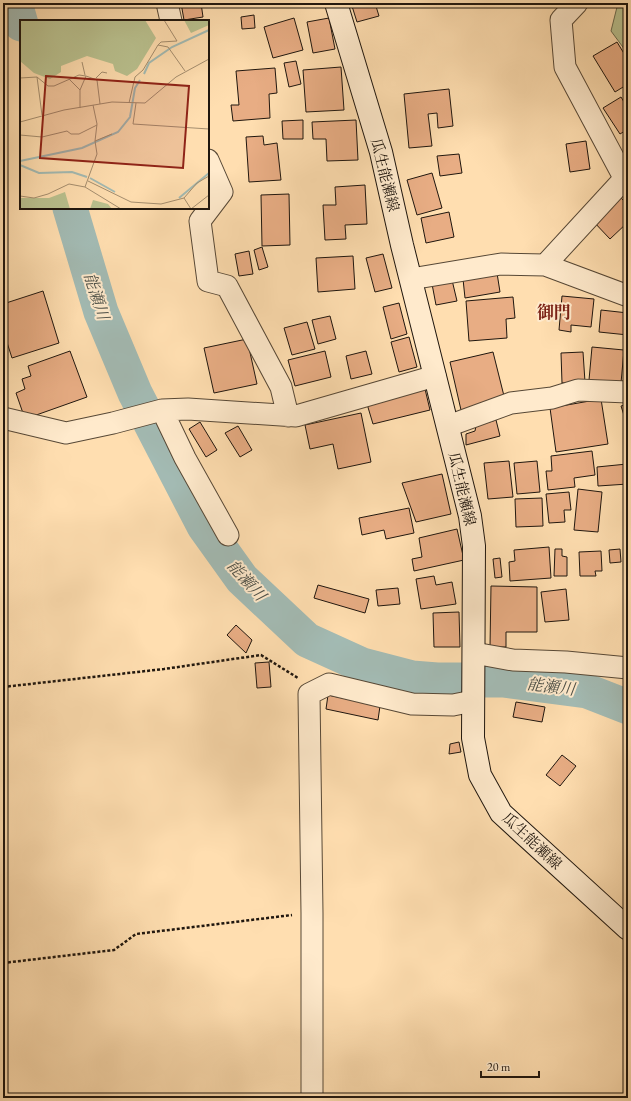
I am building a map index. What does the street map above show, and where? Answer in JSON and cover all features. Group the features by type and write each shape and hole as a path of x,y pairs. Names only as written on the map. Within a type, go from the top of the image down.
{"main road":[{"name":"瓜生能瀬線","path":"336,3 381,152 410,279 470,516 474,546 473,738 480,775 500,813 628,929"}],"street":[{"path":"167,3 171,20"},
{"path":"545,265 626,182 565,67 561,20 577,3"},
{"path":"209,162 222,192 200,221 208,281 227,286 281,387 288,416"},
{"path":"410,279 501,264 545,265 628,296"},
{"path":"3,418 66,433 113,423 162,410 188,409 296,416 435,376"},
{"path":"448,426 511,403 552,398 578,390 628,392"},
{"path":"162,410 185,458 228,536"},
{"path":"474,653 513,660 566,662 628,668"},
{"path":"312,1098 310,694 329,684 412,704 453,706 473,701"}],"path":[{"path":"3,688 164,669 261,655 318,690"},
{"path":"3,963 114,950 136,934 312,913"}],"green space":[{"path":"618,3 628,3 628,54 611,31"}],"building":[{"path":"181,3 201,3 203,17 184,20"},
{"path":"351,3 375,3 379,16 357,22"},
{"path":"254,15 255,28 242,29 241,17"},
{"path":"294,18 303,50 273,58 264,27"},
{"path":"329,18 335,49 313,53 307,22"},
{"path":"617,42 628,60 628,84 615,92 593,56"},
{"path":"296,61 301,84 289,87 284,63"},
{"path":"341,67 344,110 306,112 303,70"},
{"path":"275,68 277,93 269,94 270,118 233,121 231,105 239,105 236,71"},
{"path":"449,89 453,126 438,128 437,113 428,114 432,146 409,148 404,94"},
{"path":"621,97 624,102 628,99 628,129 620,134 603,108"},
{"path":"303,120 303,139 283,139 282,121"},
{"path":"356,120 358,160 327,161 326,139 313,139 312,122"},
{"path":"263,136 264,145 277,143 281,180 249,182 246,137"},
{"path":"586,141 590,169 570,172 566,144"},
{"path":"459,154 462,173 440,176 437,156"},
{"path":"432,173 442,208 417,215 407,180"},
{"path":"365,185 367,224 345,225 346,239 325,240 323,205 336,205 335,187"},
{"path":"289,194 290,245 262,246 261,195"},
{"path":"618,195 628,205 628,222 610,239 592,220"},
{"path":"449,212 454,237 426,243 421,218"},
{"path":"262,247 268,267 259,270 254,250"},
{"path":"249,251 253,274 239,276 235,254"},
{"path":"383,254 392,288 375,292 366,258"},
{"path":"353,256 355,289 318,292 316,258"},
{"path":"497,273 500,292 465,298 463,279"},
{"path":"452,280 457,301 436,305 432,284"},
{"path":"43,291 59,343 12,358 3,330 3,304"},
{"path":"562,296 594,299 591,327 571,325 571,332 559,330"},
{"path":"513,297 515,318 506,319 507,338 469,341 466,301"},
{"path":"399,303 407,334 391,339 383,307"},
{"path":"601,310 628,313 628,335 599,332"},
{"path":"330,316 336,339 318,344 312,320"},
{"path":"307,322 315,349 292,355 284,328"},
{"path":"409,337 417,367 399,372 391,342"},
{"path":"247,339 257,384 214,393 204,348"},
{"path":"592,347 624,350 621,383 589,380"},
{"path":"3,348 7,357 3,372"},
{"path":"70,351 87,397 25,419 16,393 25,389 22,379 31,376 28,366"},
{"path":"325,351 331,377 295,386 288,360"},
{"path":"366,351 372,374 351,379 346,356"},
{"path":"493,352 505,400 461,410 450,362"},
{"path":"583,352 585,382 562,383 561,353"},
{"path":"425,389 430,410 373,424 367,404"},
{"path":"601,399 608,444 556,452 550,408"},
{"path":"628,404 628,428 621,406"},
{"path":"361,413 371,462 338,469 333,444 310,449 305,425"},
{"path":"496,420 500,436 466,445 466,434 475,431 476,426"},
{"path":"200,422 217,450 206,457 189,429"},
{"path":"238,426 252,450 240,457 225,433"},
{"path":"592,451 595,475 574,478 575,487 548,490 546,471 552,471 551,456"},
{"path":"509,461 513,497 488,499 484,463"},
{"path":"537,461 540,492 517,494 514,463"},
{"path":"627,464 628,484 598,486 597,467"},
{"path":"442,474 451,514 416,522 402,483"},
{"path":"578,489 602,492 598,532 574,530"},
{"path":"569,492 571,510 564,510 565,522 549,523 546,494"},
{"path":"542,498 543,526 516,527 515,499"},
{"path":"409,508 414,533 386,539 384,530 362,535 359,518"},
{"path":"457,529 464,560 414,571 412,559 422,557 419,538"},
{"path":"549,547 551,578 510,581 509,562 515,561 514,550"},
{"path":"555,549 562,549 562,556 567,557 567,576 554,576"},
{"path":"620,549 621,562 610,563 609,550"},
{"path":"601,551 602,571 595,571 596,576 580,576 579,552"},
{"path":"500,558 502,577 495,578 493,559"},
{"path":"434,576 436,585 452,582 456,604 421,609 416,579"},
{"path":"318,585 369,599 365,613 314,598"},
{"path":"491,586 537,587 537,632 506,632 506,647 490,647"},
{"path":"398,588 400,604 378,606 376,590"},
{"path":"566,589 569,620 545,622 541,592"},
{"path":"459,612 460,647 434,647 433,613"},
{"path":"236,625 252,640 246,653 227,635"},
{"path":"269,662 271,687 257,688 255,663"},
{"path":"328,695 380,706 378,720 326,709"},
{"path":"516,702 545,707 542,722 513,717"},
{"path":"459,742 461,752 449,754 450,744"},
{"path":"562,755 576,766 560,786 546,775"}],"waterway":[{"name":"能瀬川","path":"15,3 20,20"},
{"name":"能瀬川","path":"70,209 101,312 135,393 204,526 242,579 307,640 362,665 412,678 437,680 503,680 587,691 628,707"}],"district":[{"name":"御門","path":"554,312"}]}
